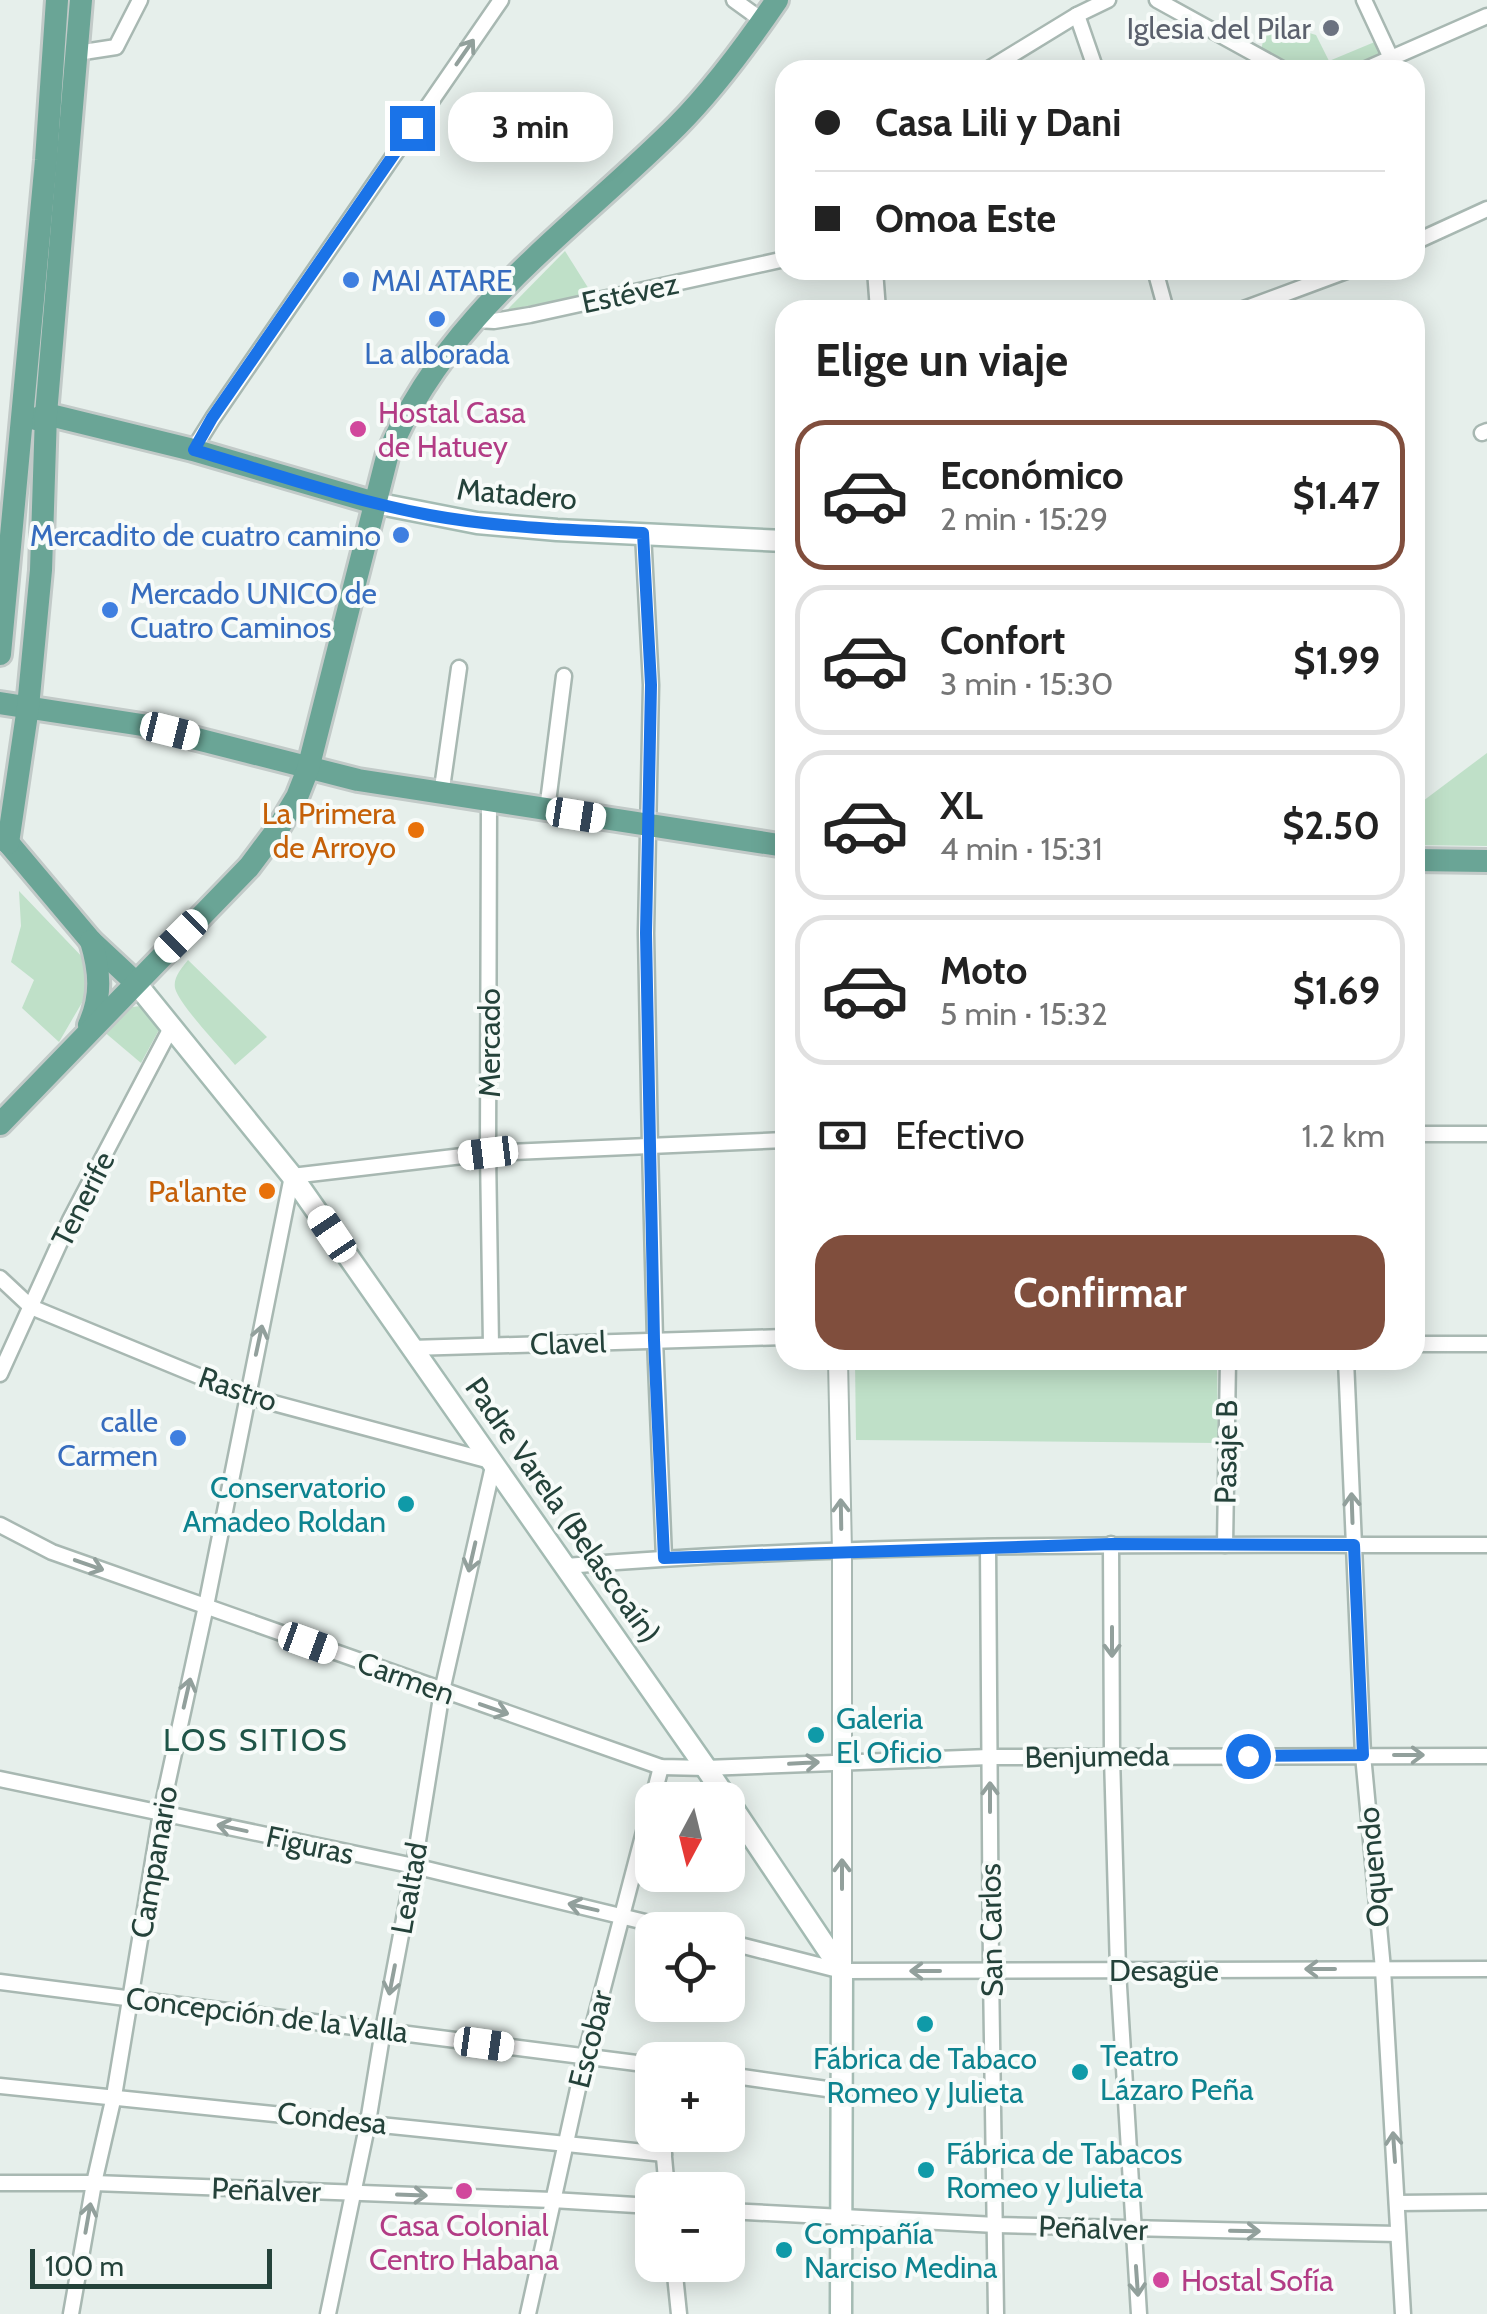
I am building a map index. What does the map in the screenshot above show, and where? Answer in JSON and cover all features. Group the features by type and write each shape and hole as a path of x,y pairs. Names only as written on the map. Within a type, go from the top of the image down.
{"main road":[{"path":"0,654 57,0"},
{"path":"2,846 28,707 41,570 46,414 81,0"},
{"path":"0,1124 250,867 279,828 308,769 374,502 388,456 414,398 443,357 530,262 680,124 777,0"},
{"path":"22,432 46,414"},
{"name":"Matadero","path":"46,414 194,450 374,502 477,523 775,540"},
{"path":"0,518 16,482"},
{"path":"0,704 142,725 358,780 775,845"},
{"name":"Padre Varela (Belascoaín)","path":"2,846 135,982 292,1176 706,1768 842,1971"},
{"path":"1425,860 1487,862"},
{"path":"83,1037 96,1008 99,987 91,941"},
{"path":"841,2314 842,1971"}],"street":[{"path":"78,53 116,47 140,0"},
{"path":"194,450 212,418 501,0"},
{"path":"734,0 763,21"},
{"path":"1003,60 1108,0"},
{"path":"1157,0 1266,60"},
{"path":"1364,0 1391,58"},
{"path":"1077,16 1092,60"},
{"path":"1386,60 1487,16"},
{"path":"1425,238 1487,210"},
{"name":"Estévez","path":"475,320 494,321 544,312 775,261"},
{"path":"1268,300 1322,280"},
{"path":"643,533 651,685 646,933 650,1146 664,1558"},
{"path":"441,795 459,668"},
{"path":"547,810 564,676"},
{"name":"Mercado","path":"489,802 491,1345"},
{"name":"Tenerife","path":"0,1374 70,1220 172,1026"},
{"path":"1425,1134 1487,1134"},
{"path":"292,1176 488,1153 775,1140"},
{"name":"Campanario","path":"71,2314 114,2096 160,1813 206,1606 292,1176"},
{"name":"Rastro","path":"0,1278 30,1307 247,1396 494,1462"},
{"name":"Clavel","path":"411,1348 775,1336"},
{"path":"1425,1344 1487,1344"},
{"path":"745,1946 842,1971 838,1370"},
{"name":"Pasaje B","path":"1225,1544 1228,1370"},
{"name":"Oquendo","path":"1346,1370 1363,1755 1382,1968 1403,2314"},
{"name":"Lealtad","path":"328,2314 368,2122 442,1692 494,1462"},
{"name":"Carmen","path":"0,1525 52,1552 442,1692 661,1767 706,1768"},
{"path":"1112,1544 1118,1970 1139,2314"},
{"path":"566,1566 664,1558 988,1546 1487,1545"},
{"name":"San Carlos","path":"988,1546 996,2314"},
{"name":"Benjumeda","path":"706,1768 990,1757 1487,1756"},
{"name":"Escobar","path":"528,2314 585,2057 661,1767"},
{"name":"Figuras","path":"0,1778 414,1866 635,1919"},
{"name":"Desagüe","path":"842,1971 1487,1968"},
{"name":"Concepción de la Valla","path":"0,1982 635,2063"},
{"path":"745,2077 841,2091"},
{"name":"Condesa","path":"0,2086 664,2154"},
{"path":"664,2154 666,2172"},
{"name":"Peñalver","path":"0,2182 635,2205"},
{"path":"1397,2204 1487,2202"},
{"name":"Peñalver","path":"745,2212 1133,2230 1398,2234"},
{"path":"676,2282 679,2314"}],"green space":[{"path":"1268,20 1316,35 1328,60 1280,60 1261,50"},
{"path":"1377,41 1382,54 1367,60 1331,60"},
{"path":"565,251 592,294 507,310"},
{"path":"1487,753 1487,846 1425,845 1425,800"},
{"path":"19,891 87,962 87,994 59,1042 22,1008 34,980 11,962 21,926"},
{"path":"188,960 267,1037 235,1065 178,996 175,980"},
{"path":"140,1006 160,1028 141,1063 102,1030 119,1009"},
{"path":"855,1370 1217,1370 1218,1443 856,1440"}],"place":[{"name":"Iglesia del Pilar","path":"1331,28"},
{"name":"MAI ATARE","path":"351,280"},
{"name":"La alborada","path":"437,319"},
{"name":"Hostal Casa de Hatuey","path":"358,429"},
{"name":"Mercadito de cuatro camino","path":"401,535"},
{"name":"Mercado UNICO de Cuatro Caminos","path":"110,610"},
{"name":"La Primera de Arroyo","path":"416,830"},
{"name":"Pa'lante","path":"267,1191"},
{"name":"calle Carmen","path":"178,1438"},
{"name":"Conservatorio Amadeo Roldan","path":"406,1504"},
{"name":"Galeria El Oficio","path":"816,1735"},
{"name":"Fábrica de Tabaco Romeo y Julieta","path":"925,2024"},
{"name":"Teatro Lázaro Peña","path":"1080,2072"},
{"name":"Fábrica de Tabacos Romeo y Julieta","path":"926,2170"},
{"name":"Casa Colonial Centro Habana","path":"464,2191"},
{"name":"Compañía Narciso Medina","path":"784,2250"},
{"name":"Hostal Sofía","path":"1161,2280"}],"district":[{"name":"LOS SITIOS","path":"256,1739"}],"route":[{"path":"412,128 212,418 194,450 426,514 477,523 643,533 651,685 646,933 650,1146 664,1558 988,1546 1354,1545 1363,1755 1248,1756"}]}
